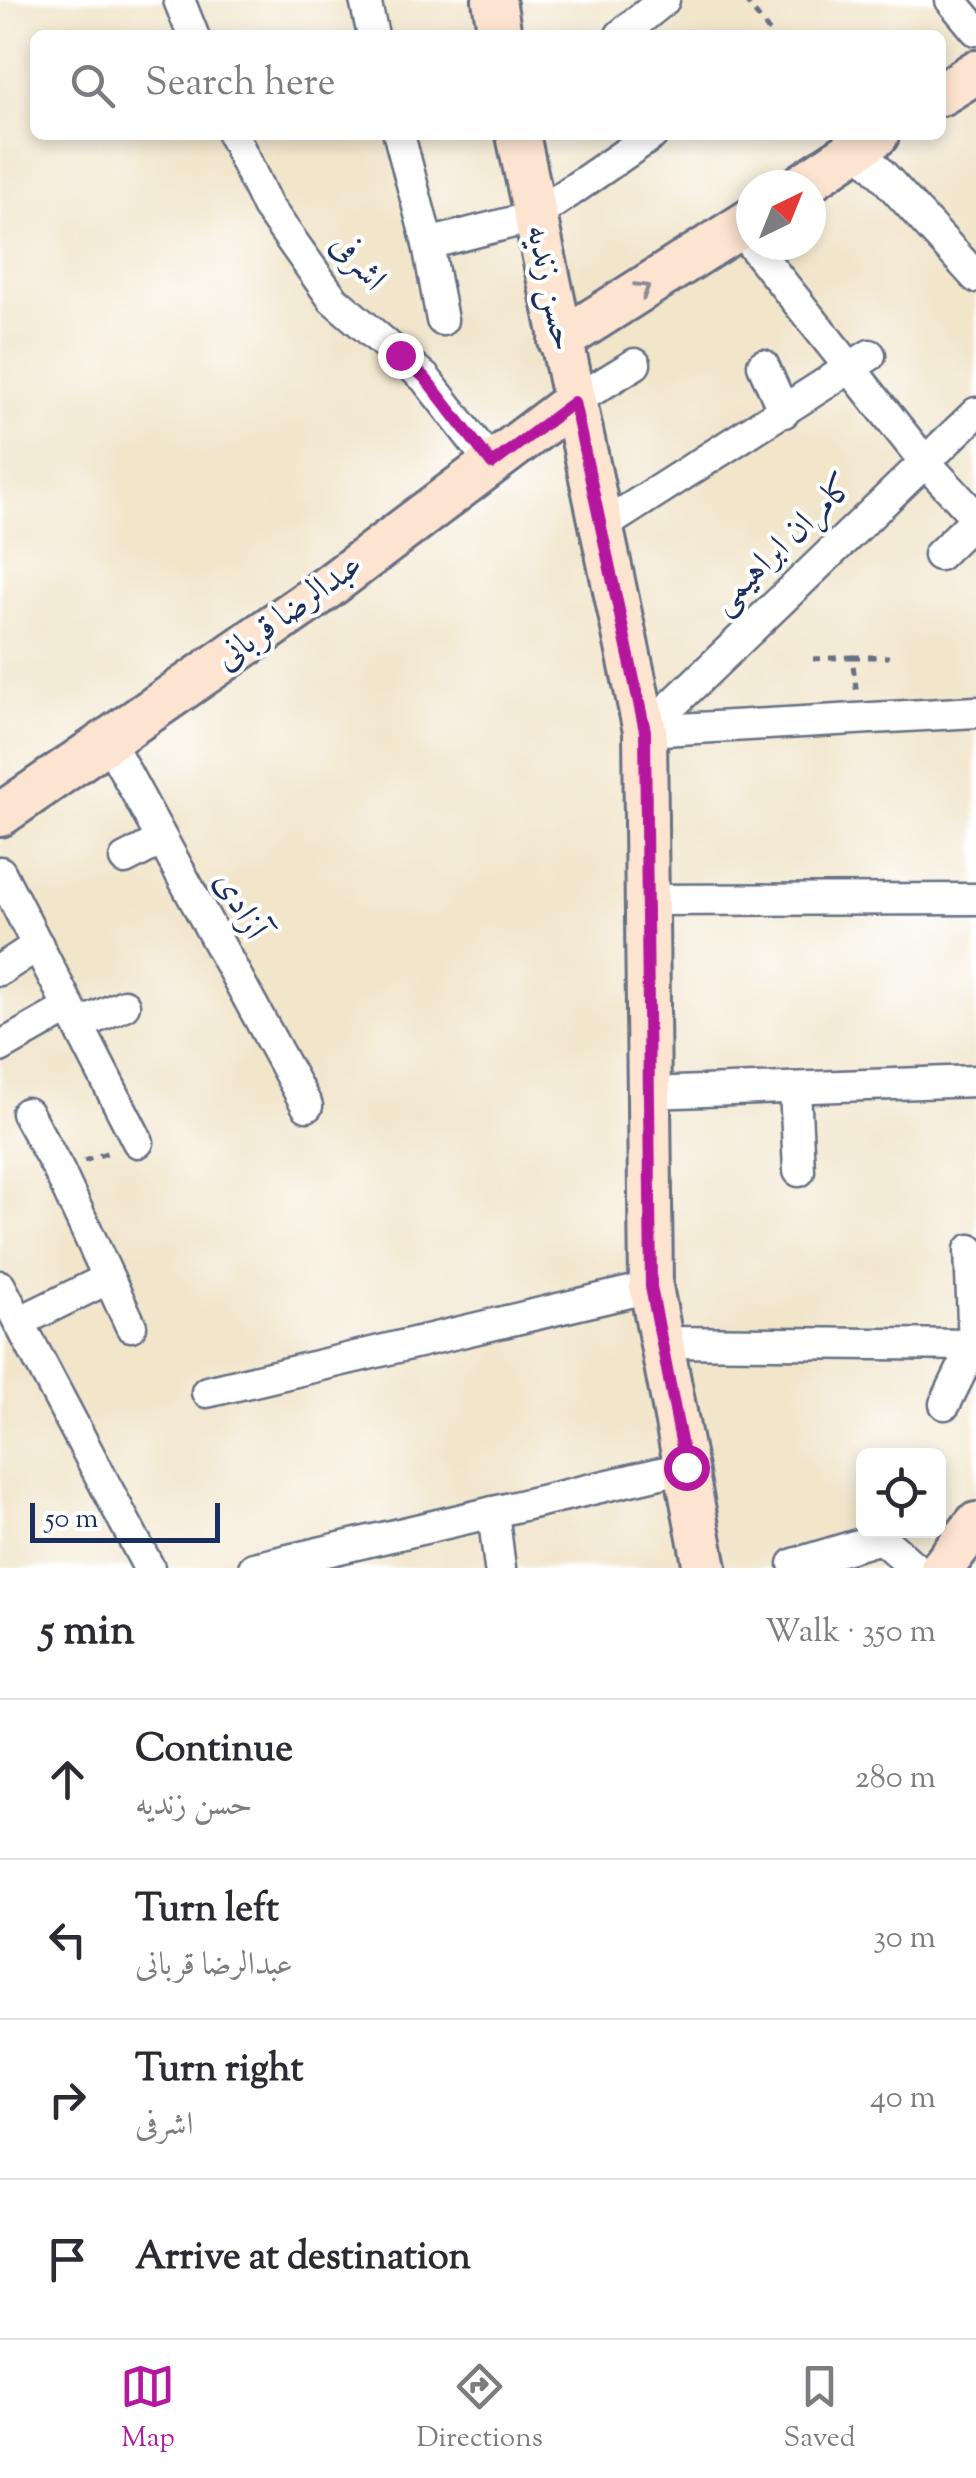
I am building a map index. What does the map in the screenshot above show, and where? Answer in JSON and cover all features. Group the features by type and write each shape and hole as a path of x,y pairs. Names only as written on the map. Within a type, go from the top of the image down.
{"street":[{"path":"178,0 190,30"},
{"path":"365,0 372,30"},
{"path":"494,0 499,30"},
{"path":"626,30 664,0"},
{"path":"951,0 976,30"},
{"path":"946,91 976,72"},
{"name":"اشرفی","path":"235,140 267,206 332,299 425,378 492,464"},
{"path":"400,140 428,244 442,320"},
{"name":"حسن زندیه","path":"519,140 645,731 651,1287 706,1568"},
{"path":"428,244 533,217 645,140"},
{"path":"824,170 867,141 976,277"},
{"path":"560,341 736,241"},
{"path":"771,260 860,362 925,462 976,518 939,556"},
{"path":"601,527 860,362"},
{"path":"574,402 635,364"},
{"path":"763,366 784,412"},
{"name":"عبدالرضا قربانی","path":"0,815 312,599 574,402"},
{"name":"کامران ابراهیمی","path":"645,731 976,413"},
{"path":"645,731 976,712"},
{"name":"آزادی","path":"108,740 307,1106"},
{"path":"125,859 160,841"},
{"path":"0,872 138,1142"},
{"path":"647,900 976,899"},
{"path":"0,970 38,945"},
{"path":"0,1047 74,1017 124,1005"},
{"path":"649,1093 976,1081"},
{"path":"795,1088 799,1171"},
{"path":"27,1113 59,1170 131,1326"},
{"path":"945,1404 975,1345 970,1250"},
{"path":"108,1279 8,1308 149,1568"},
{"path":"208,1392 651,1287"},
{"path":"662,1342 975,1345"},
{"path":"254,1568 686,1467"},
{"path":"493,1512 500,1568"},
{"path":"942,1568 974,1532"},
{"path":"794,1564 882,1538 914,1568"}],"path":[{"path":"746,0 768,30"},
{"path":"852,657 860,718"},
{"path":"813,659 889,657"},
{"path":"59,1170 138,1142"}],"route":[{"path":"400,355 425,378 492,464 574,402 645,731 651,1287 686,1467"}]}
